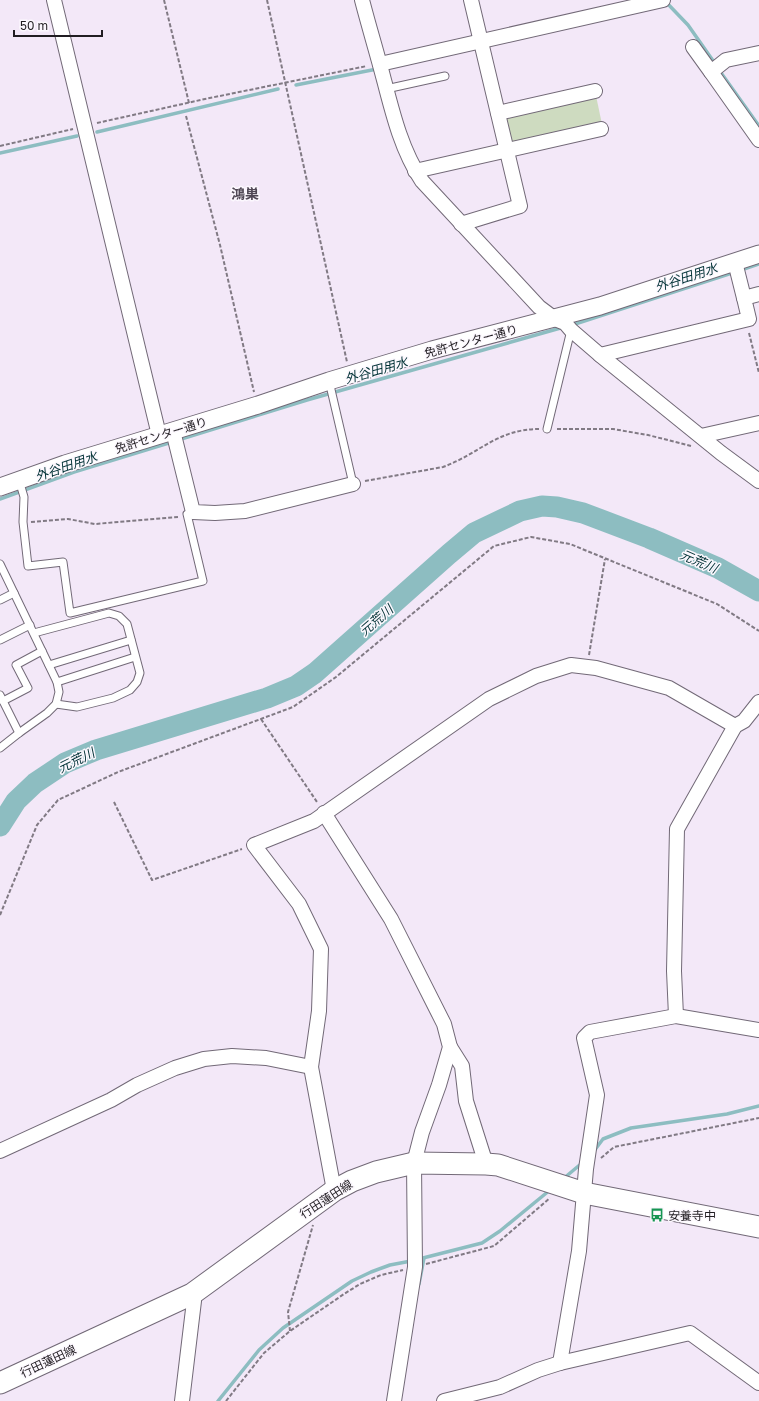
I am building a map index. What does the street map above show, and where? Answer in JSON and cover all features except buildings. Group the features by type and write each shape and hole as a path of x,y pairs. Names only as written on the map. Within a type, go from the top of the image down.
{"main road":[{"name":"行田蓮田線","path":"0,1383 192,1294 335,1190 352,1180 376,1172 414,1163 498,1165 584,1193 759,1227"}],"street":[{"path":"54,0 84,126 166,433 190,513 245,511 353,484"},
{"path":"362,0 392,112 406,151 422,181 539,307 555,319 565,323 696,441 721,453 759,481"},
{"path":"461,224 520,206 471,0"},
{"path":"380,64 661,0"},
{"path":"693,47 759,140"},
{"path":"711,72 726,60 759,53"},
{"path":"498,113 595,91"},
{"path":"415,170 601,129"},
{"name":"免許センター通り","path":"0,486 65,464 258,405 350,375 432,350 600,306 759,254"},
{"path":"600,355 749,319 735,262"},
{"path":"744,298 759,294"},
{"path":"696,441 759,423"},
{"path":"335,1190 311,1067 319,1011 321,950 299,904 254,845 314,821 489,699 536,676 571,665 586,667 669,688 735,726"},
{"path":"676,1016 674,971 677,829 735,726 744,721 759,702"},
{"path":"324,813 391,919 444,1024 450,1048 462,1066 466,1101 486,1164"},
{"path":"560,1363 579,1251 586,1169 597,1095 584,1038 590,1032 676,1016 759,1030"},
{"path":"394,1401 415,1267 414,1163 422,1132 439,1085 450,1048"},
{"path":"0,1151 111,1100 156,1076 204,1059 232,1056 266,1058 311,1067"},
{"path":"182,1401 194,1301 192,1294"},
{"path":"444,1401 500,1387 538,1370 560,1363 690,1333 759,1383"}],"lane":[{"path":"386,90 445,76"},
{"path":"547,429 571,330"},
{"path":"329,382 353,484"},
{"path":"19,480 24,497 23,522 28,566 63,562 70,613 203,581 190,513"},
{"path":"0,564 57,682 59,692 56,704 47,713 0,748"},
{"path":"0,600 14,593"},
{"path":"34,633 109,613 119,616 127,624 140,673 137,682 130,690 113,698 77,707 56,704"},
{"path":"0,640 30,625"},
{"path":"49,665 131,640"},
{"path":"19,733 1,698 28,688 16,665 42,651"},
{"path":"57,682 135,657"}],"path":[{"path":"164,0 189,103"},
{"path":"267,0 350,375"},
{"path":"0,146 286,82 380,64"},
{"path":"186,116 220,245 258,405"},
{"path":"746,320 759,373"},
{"path":"353,484 451,464 486,444 512,432 525,429 613,429 696,441"},
{"path":"23,522 68,520 95,524 178,517 190,513"},
{"path":"0,915 37,825 58,800 118,772 293,707 336,677 494,546 531,537 570,544 717,604 759,631"},
{"path":"586,667 605,559"},
{"path":"260,719 324,813"},
{"path":"114,802 152,880 254,845"},
{"path":"586,1169 614,1147 759,1118"},
{"path":"226,1401 264,1353 290,1331 344,1294 360,1284 381,1275 494,1246 563,1187"},
{"path":"290,1331 288,1312 317,1212 314,1206"}],"green space":[{"path":"595,91 603,129 506,150 498,113"}],"waterway":[{"path":"665,1 688,25 716,65"},
{"path":"296,85 377,69"},
{"path":"719,70 759,126"},
{"path":"97,132 278,89"},
{"path":"0,153 77,136"},
{"name":"外谷田用水","path":"741,270 759,264"},
{"name":"外谷田用水","path":"572,325 735,272"},
{"name":"外谷田用水","path":"178,440 307,400 564,327"},
{"name":"外谷田用水","path":"0,499 74,472 172,442"},
{"name":"元荒川","path":"0,826 16,801 35,783 65,763 96,750 267,698 296,686 315,673 474,533 520,511 542,506 557,507 583,513 649,538 718,568 759,591"},
{"path":"594,1151 603,1139 631,1128 727,1114 759,1106"},
{"path":"563,1179 582,1163"},
{"path":"419,1259 482,1243 500,1231 550,1190"},
{"path":"419,1284 424,1258"},
{"path":"218,1401 259,1350 283,1328 352,1281 390,1265 411,1261"}],"place":[{"name":"安養寺中","path":"657,1215"}],"district":[{"name":"鴻巣","path":"245,193"}]}
